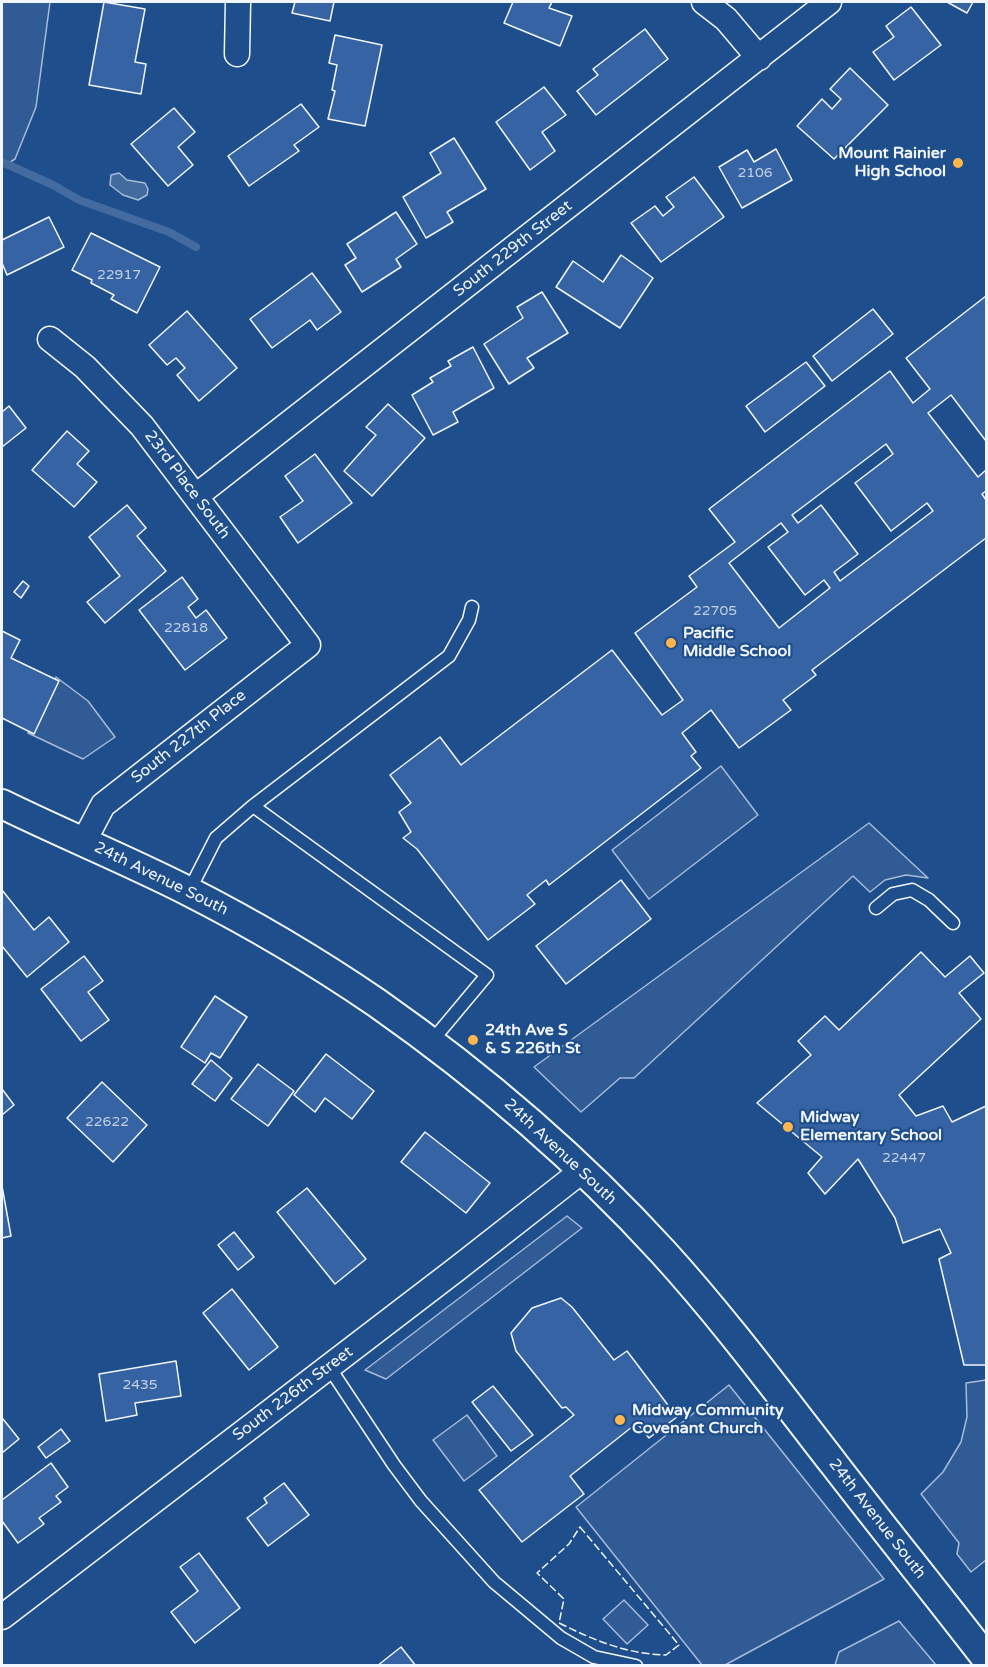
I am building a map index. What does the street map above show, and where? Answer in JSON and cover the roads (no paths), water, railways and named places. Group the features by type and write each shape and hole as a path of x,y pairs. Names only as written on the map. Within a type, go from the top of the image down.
{"street":[{"path":"237,54 238,2"},
{"path":"704,2 726,19 759,58"},
{"name":"South 229th Street","path":"196,496 829,2"},
{"name":"23rd Place South","path":"50,339 85,367 142,426 308,645"},
{"name":"South 227th Place","path":"84,841 103,805 308,645"},
{"name":"24th Avenue South","path":"2,804 189,891 260,930 318,965 431,1042 499,1096 583,1170 661,1250 698,1292 734,1335 903,1555 987,1658"},
{"name":"South 226th Street","path":"2,1617 583,1170"}],"lane":[{"path":"189,891 216,838 253,806 448,656 469,620 472,607"},
{"path":"253,806 487,975 431,1042"},
{"path":"876,908 893,894 912,890 929,900 953,923"},
{"path":"329,1367 394,1465 421,1501 494,1582 561,1638 594,1656 636,1665"}],"waterway":[{"path":"2,162 53,185 79,200 169,232 196,247"}],"place":[{"name":"Mount Rainier High School","path":"958,163"},
{"name":"Pacific Middle School","path":"671,643"},
{"name":"24th Ave S & S 226th St","path":"473,1040"},
{"name":"Midway Elementary School","path":"788,1127"},
{"name":"Midway Community Covenant Church","path":"620,1420"}]}
